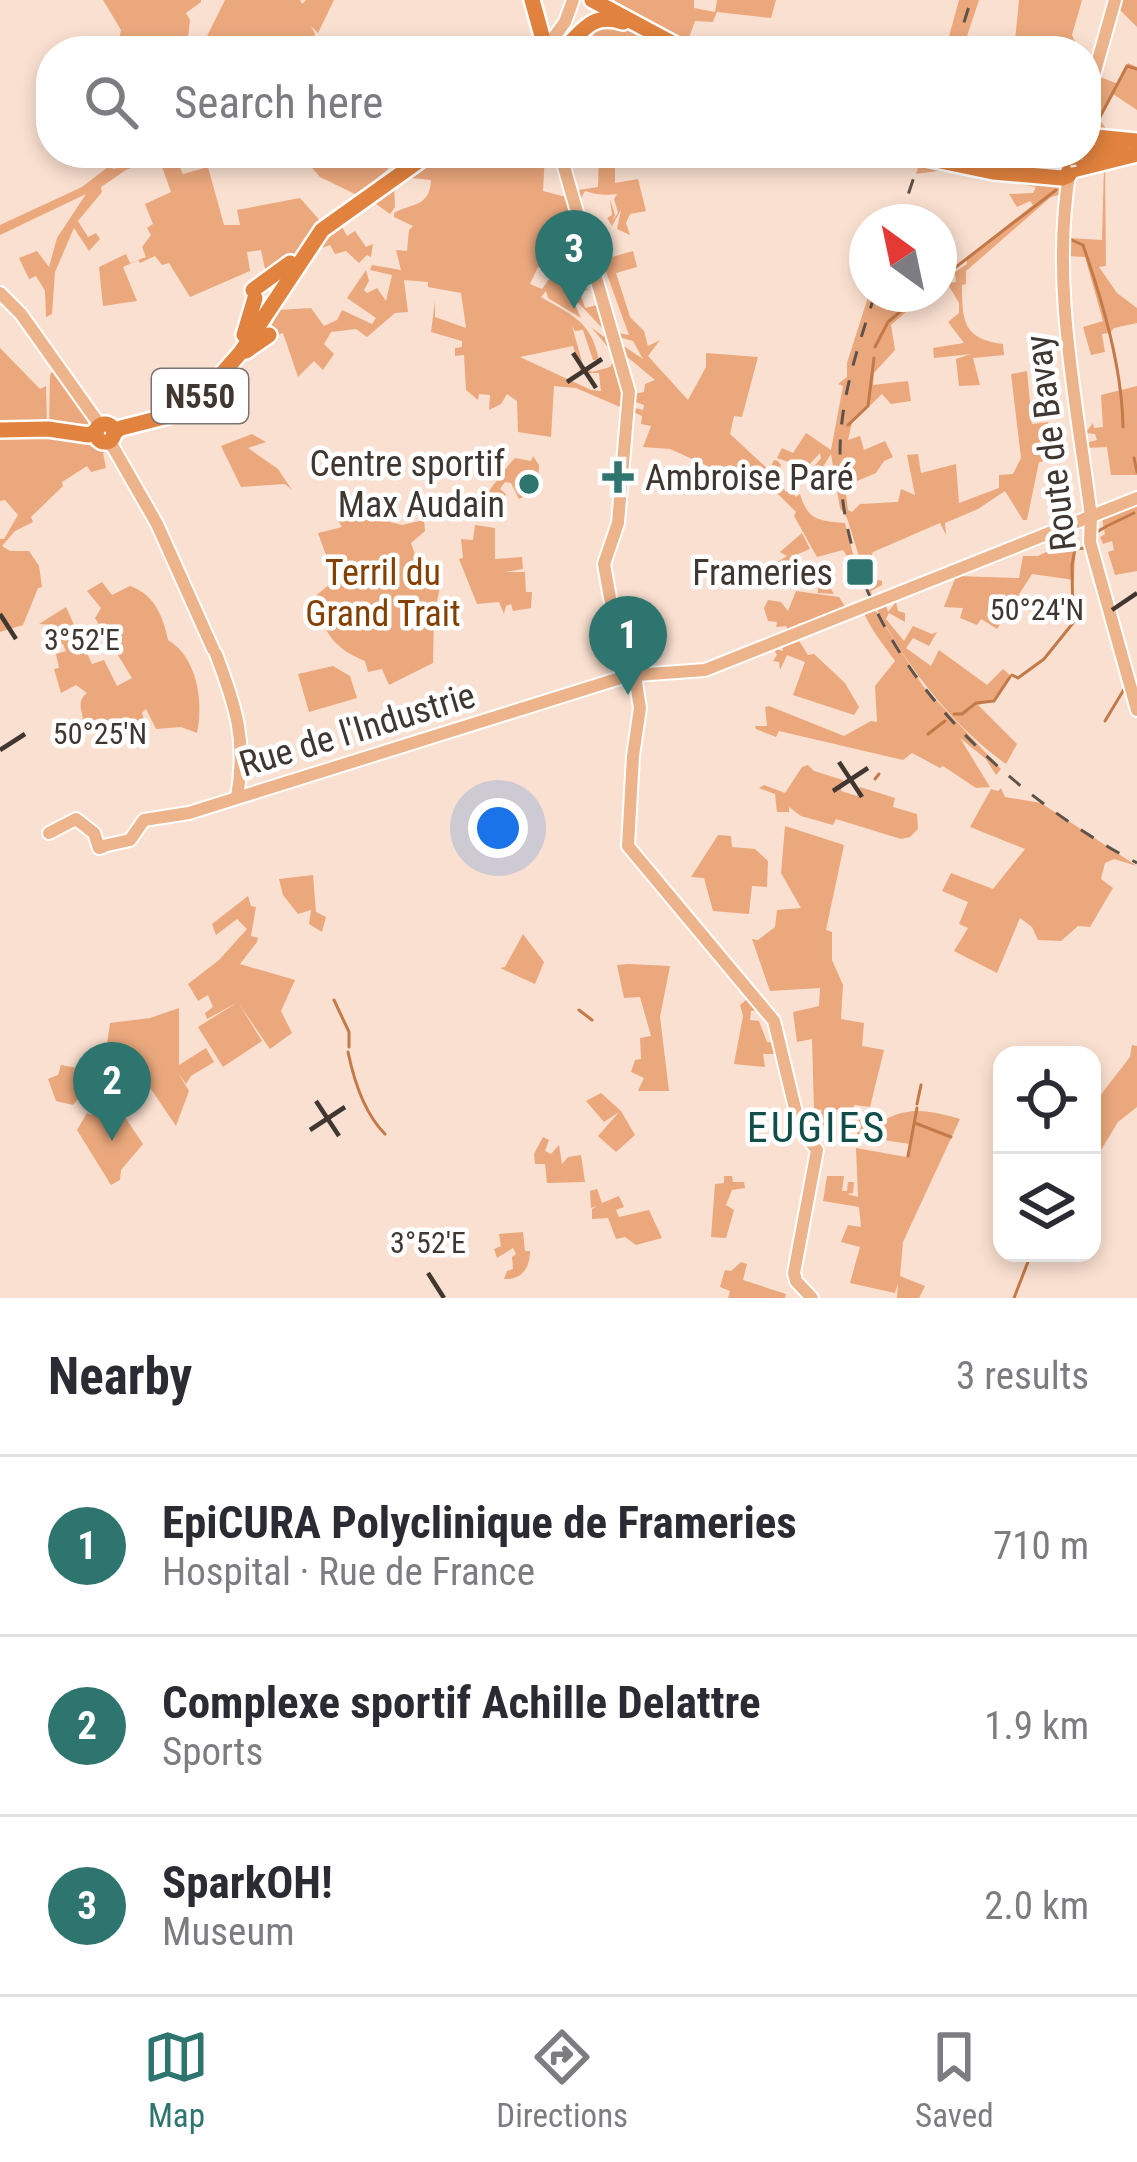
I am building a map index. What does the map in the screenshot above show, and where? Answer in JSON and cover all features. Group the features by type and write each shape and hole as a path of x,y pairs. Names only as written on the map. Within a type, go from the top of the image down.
{"highway":[{"path":"532,0 552,36"},
{"path":"589,0 655,36"},
{"path":"589,0 658,36"},
{"path":"612,0 659,36"},
{"path":"567,36 590,21 627,22"},
{"path":"1101,140 1137,148"},
{"path":"1101,156 1137,148"},
{"name":"N550","path":"263,319 308,242 406,168"},
{"name":"N550","path":"0,432 105,433 142,426 176,412 206,392 232,362 324,226"}],"main road":[{"path":"559,36 573,0"},
{"path":"1101,48 1114,0"},
{"path":"564,168 629,392 618,523 606,556 610,596 635,674 640,709 630,850 776,1024 800,1128 817,1153 794,1276 812,1298"},
{"name":"Route de Bavay","path":"1073,168 1062,279 1091,550 1137,710"},
{"path":"0,293 21,314 105,433 151,512 214,651 241,729 237,797"},
{"name":"Rue de l'Industrie","path":"50,833 81,824 105,844 130,840 140,832 142,821 189,813 635,674 697,671 1137,498"}],"green space":[{"path":"103,0 201,0 186,13 188,36 120,36 121,30"},
{"path":"225,0 300,0 302,4 334,0 318,33 311,26 314,36 207,36"},
{"path":"596,0 611,0 632,17 614,0 694,0 694,8 715,12 717,0 776,0 771,18 717,12 713,22 695,21 690,36 664,36"},
{"path":"959,0 979,0 967,36 949,36"},
{"path":"1019,0 1082,0 1072,36 1015,36"},
{"path":"1115,0 1137,0 1137,27 1118,8 1101,66 1101,40"},
{"path":"603,19 646,36 594,36 592,27 586,36 578,36 588,24"},
{"path":"1128,63 1137,67 1137,110 1113,94 1101,115 1101,77 1118,84"},
{"path":"1101,121 1111,137 1101,143"},
{"path":"1101,164 1105,165 1106,266 1099,267 1117,293 1137,308 1137,323 1110,333 1117,377 1109,333 1102,334 1105,352 1091,355 1083,327 1103,321 1085,257 1066,256 1073,168 1097,168 1074,180 1069,238 1102,240"},
{"path":"107,168 131,168 101,187 102,192 78,221 88,237 96,233 100,239 89,251 74,228 55,272 52,314 46,317 45,291 36,276 29,279 19,258 37,251 49,267 57,238 86,194 0,235 0,225 82,187"},
{"path":"162,168 180,168 183,174 208,168 224,225 240,225 237,210 300,198 322,223 292,258 265,269 261,250 247,252 250,271 190,297 169,263 162,265 155,256 140,263 146,257 142,247 151,235 147,228 153,224 145,204 171,192"},
{"path":"312,168 388,169 357,195 320,177"},
{"path":"407,168 544,168 543,191 570,198 586,254 580,255 579,234 575,234 549,272 538,267 530,284 542,289 552,275 585,258 586,266 579,263 583,288 589,289 580,292 585,308 601,304 613,353 591,327 604,337 604,330 571,295 581,318 548,298 546,291 541,297 586,328 599,360 593,360 583,330 575,331 572,326 583,365 592,372 610,367 617,355 627,410 576,388 554,386 551,437 518,432 517,401 507,394 489,410 490,395 479,394 478,400 466,390 464,355 455,356 462,341 431,332 435,301 435,317 466,328 461,293 428,287 428,282 404,280 408,312 395,313 367,337 356,329 331,332 324,344 334,354 323,370 314,361 298,377 283,333 273,337 270,329 279,310 311,308 324,326 337,320 342,310 372,324 376,318 347,298 366,270 369,281 364,290 377,288 386,301 392,275 370,270 372,265 401,270 396,250 407,251 413,226 394,213 424,200 431,180 412,178 408,172 394,182 395,207 390,214 365,196","holes":["573,346 581,373 599,373 601,391 591,390 520,357"]},
{"path":"599,168 615,168 615,183 638,179 646,211 630,214 626,223 630,235 617,229 621,210 612,226 607,218 612,215 610,199 615,215 612,221 618,213 617,194 585,191 580,200 593,233 586,236 572,191 598,187"},
{"path":"918,168 1067,168 1062,194 1051,197 966,271 962,298 968,326 980,338 1003,344 1004,355 973,358 980,385 959,386 956,359 971,354 934,358 933,348 964,343 948,322 959,313 957,271 967,264 966,258 1033,205 1030,201 1017,207 1009,194 1033,193 1036,187 945,170 916,174"},
{"path":"341,225 347,236 355,231 366,247 373,244 371,257 359,263 346,251 335,254 330,245 309,253 320,236"},
{"path":"606,234 612,257 633,251 637,267 616,273 630,317 644,331 648,346 660,340 648,356 688,400 706,367 706,353 758,357 742,417 734,416 730,434 769,470 778,461 776,477 786,492 800,494 811,514 845,523 858,573 843,550 817,557 796,512 767,490 768,483 742,459 738,468 730,466 722,489 711,483 710,467 670,449 643,447 651,426 641,424 642,416 631,411 631,407 643,410 644,405 630,400 629,395 644,392 645,384 655,380 619,350 616,341 643,359 633,341 615,336 614,332 629,335 602,261 593,263 602,249 599,243 588,246 589,239"},
{"path":"126,254 130,263 138,260 123,267 137,301 103,306 99,267"},
{"path":"863,312 906,312 891,325 895,350 874,373 873,385 908,381 911,401 891,404 882,394 852,423 848,440 860,436 864,450 885,441 893,457 876,473 845,486 852,512 860,504 898,502 901,489 915,495 907,455 918,454 921,473 956,464 959,503 999,488 999,475 1013,474 1021,458 1011,374 1027,371 1032,424 1048,422 1050,460 1039,462 1027,520 1005,491 945,523 946,535 940,523 873,552 866,577 882,585 871,591 873,601 840,508 831,454 812,484 804,479 820,453 806,468 777,458 782,448 793,453 806,433 831,450 843,386 838,384 847,377"},
{"path":"0,348 40,389 46,386 47,426 0,429"},
{"path":"56,367 94,424 91,430 49,426 50,375"},
{"path":"1137,386 1137,475 1111,475 1107,447 1085,448 1085,443 1097,440 1095,434 1085,433 1093,423 1094,428 1103,427 1101,395"},
{"path":"252,434 266,442 248,448 278,469 292,490 285,484 241,487 221,446"},
{"path":"0,435 85,441 91,447 95,443 111,449 103,453 106,468 91,472 87,466 62,482 31,517 33,522 15,531 2,546 29,551 39,566 42,587 23,625 0,632 0,539 18,515 5,500 0,501"},
{"name":"Centre sportif Max Audain","path":"533,456 539,465 538,486 530,486 530,494 519,499 511,483 505,482 500,489 506,494 494,515 472,513 515,458 531,461"},
{"path":"1137,500 1137,571 1115,575 1108,552 1114,550 1112,541 1103,544 1102,519 1097,520"},
{"name":"Terril du Grand Trait","path":"357,514 402,525 424,520 425,531 411,543 421,572 443,573 434,615 433,663 389,685 382,669 368,672 365,661 334,641 314,597 335,580 318,533 342,527 336,517"},
{"path":"475,525 495,528 495,559 522,557 523,569 505,572 525,572 526,592 532,592 531,608 513,611 511,604 504,614 499,602 477,604 459,559 463,558 461,539 473,540"},
{"path":"802,533 810,549 793,556 795,564 805,572 819,569 834,594 818,593 818,583 812,588 767,572 764,576 766,569 787,556 780,552"},
{"path":"1067,542 1075,553 1074,580 1032,574 997,629 981,619 977,625 960,618 963,608 944,607 956,576 1019,578 1023,556 1038,556"},
{"path":"102,582 112,595 130,586 156,607 168,640 186,657 196,681 197,733 181,727 156,729 146,709 142,713 147,729 138,738 83,727 81,704 87,693 76,685 61,693 54,669 59,668 56,654 66,651 63,644 54,646 51,629 55,625 39,624 66,607 92,664 104,660 117,686 132,678 95,618 101,608 87,591"},
{"path":"796,591 839,597 848,611 808,626 799,623 790,634 786,626 776,627 777,622 768,621 764,608 768,600 781,602 788,611"},
{"path":"896,602 898,611 905,613 905,622 889,613 886,619 904,641 913,626 937,632 929,646 913,638 906,648 931,666 939,650 987,685 1003,669 1011,676 994,701 978,705 1017,744 1006,764 949,712 900,649 874,604 886,605 888,612"},
{"path":"872,605 923,686 1001,769 996,775 986,759 960,738 990,787 976,788 912,753 903,760 779,731 776,737 756,729 767,726 765,707 769,706 844,736 877,722 875,686 895,661 862,609"},
{"path":"796,636 808,655 814,654 845,683 859,707 854,715 793,695 805,662 787,655 780,670 779,662 773,661 774,649 783,651 782,646"},
{"path":"333,666 350,676 357,698 309,712 298,674"},
{"path":"808,765 843,780 841,791 857,796 860,787 895,798 893,807 917,814 918,829 901,839 836,819 833,825 801,816 789,807 789,812 777,812 775,794 759,788 764,785 785,793"},
{"path":"1001,788 1005,797 1041,803 1137,866 1114,859 1105,863 1101,879 1113,888 1090,927 1078,926 1061,941 1038,940 1020,918 997,973 954,951 968,928 959,924 968,902 942,891 951,873 993,889 1025,849 970,827 991,789"},
{"path":"785,826 844,845 826,930 832,932 832,960 843,985 841,1019 864,1023 862,1046 884,1050 870,1107 854,1105 853,1117 874,1121 864,1131 910,1112 960,1119 903,1242 900,1276 925,1286 919,1298 897,1298 898,1283 895,1293 850,1283 860,1247 841,1242 848,1225 861,1227 859,1207 823,1201 827,1176 844,1176 842,1191 854,1182 853,1193 847,1194 858,1197 856,1148 906,1157 910,1144 858,1136 852,1118 838,1124 839,1141 826,1139 816,1129 822,1110 814,1109 812,1039 797,1042 793,1012 819,1006 820,988 770,991 752,939 758,940 775,927 777,910 801,908 781,873"},
{"path":"718,835 731,836 732,847 755,849 768,861 767,887 752,886 749,914 713,911 704,878 691,877"},
{"path":"313,875 316,912 326,917 322,932 309,924 311,910 298,914 283,895 279,879"},
{"path":"248,896 256,907 251,936 258,938 240,964 295,980 281,1011 292,1033 270,1049 239,1004 262,1041 223,1067 198,1027 238,1002 207,1019 205,1013 213,1007 208,995 198,1001 188,984 247,929 237,919 216,935 212,924"},
{"path":"523,934 544,962 535,984 500,968"},
{"path":"617,965 670,966 660,1017 669,1091 638,1091 644,1078 631,1072 635,1060 641,1059 640,1038 651,1036 640,997 624,998"},
{"path":"751,996 758,1010 751,1011 750,1020 759,1021 767,1042 780,1043 782,1054 763,1054 765,1067 734,1064 743,1016 740,1005"},
{"path":"179,1008 179,1065 206,1048 214,1062 186,1084 178,1073 189,1091 176,1126 138,1070 119,1078 114,1070 119,1066 116,1051 107,1044 110,1023 150,1018"},
{"path":"1132,1045 1137,1046 1137,1107 1118,1122 1101,1150 1101,1094 1130,1057"},
{"path":"88,1062 92,1070 85,1077 88,1087 73,1105 56,1101 48,1079 58,1075 61,1065 78,1068"},
{"path":"601,1093 621,1111 635,1135 616,1152 598,1136 619,1112 604,1122 586,1101"},
{"path":"114,1101 143,1144 121,1170 120,1180 111,1185 77,1130 87,1113 92,1115"},
{"path":"543,1137 549,1140 545,1151 551,1154 559,1145 562,1164 568,1157 581,1155 585,1182 547,1183 545,1164 535,1164 534,1154"},
{"path":"724,1176 744,1182 745,1188 732,1190 726,1205 734,1210 726,1238 711,1237 715,1184 724,1183"},
{"path":"597,1189 602,1203 619,1196 624,1207 616,1210 619,1217 649,1210 662,1238 636,1245 625,1237 616,1239 608,1218 592,1219 597,1206 591,1208 590,1191"},
{"path":"523,1232 525,1251 530,1251 527,1268 504,1279 513,1269 516,1254 513,1248 497,1258 494,1249 501,1246 499,1234"},
{"path":"747,1264 743,1280 786,1294 785,1298 728,1298 730,1291 720,1287 725,1270"}],"waterway":[{"path":"1101,115 1127,66 1137,69"},
{"path":"957,266 1056,190"},
{"path":"1067,238 1083,245 1098,289 1115,358 1123,427"},
{"path":"875,347 888,322 900,312"},
{"path":"848,425 868,406 874,358"},
{"path":"1134,458 1137,472"},
{"path":"1109,525 1134,513"},
{"path":"1095,533 1107,526"},
{"path":"1012,675 1018,678 1044,659 1073,623 1072,565 1075,549 1085,548"},
{"path":"954,714 976,703 994,701 1010,677"},
{"path":"1105,721 1126,686"},
{"path":"928,734 945,721"},
{"path":"875,779 879,774"},
{"path":"334,1000 349,1032 349,1047"},
{"path":"579,1010 592,1020"},
{"path":"348,1052 361,1096 385,1134"},
{"path":"917,1104 921,1085"},
{"path":"908,1156 917,1108"},
{"path":"915,1123 951,1137"},
{"path":"1014,1298 1028,1262"}],"railway":[{"path":"960,36 971,0"},
{"path":"905,204 917,168"},
{"path":"869,312 847,393 840,454 846,521 864,583 894,642 932,697 977,746 1027,791 1137,863"}],"place":[{"name":"SparkOH!","path":"574,309"},
{"name":"Ambroise Paré","path":"618,477"},
{"name":"Centre sportif Max Audain","path":"529,484"},
{"name":"Frameries","path":"860,572"},
{"name":"EpiCURA Polyclinique de Frameries","path":"628,695"},
{"name":"Complexe sportif Achille Delattre","path":"112,1141"}],"district":[{"name":"EUGIES","path":"817,1127"}]}
